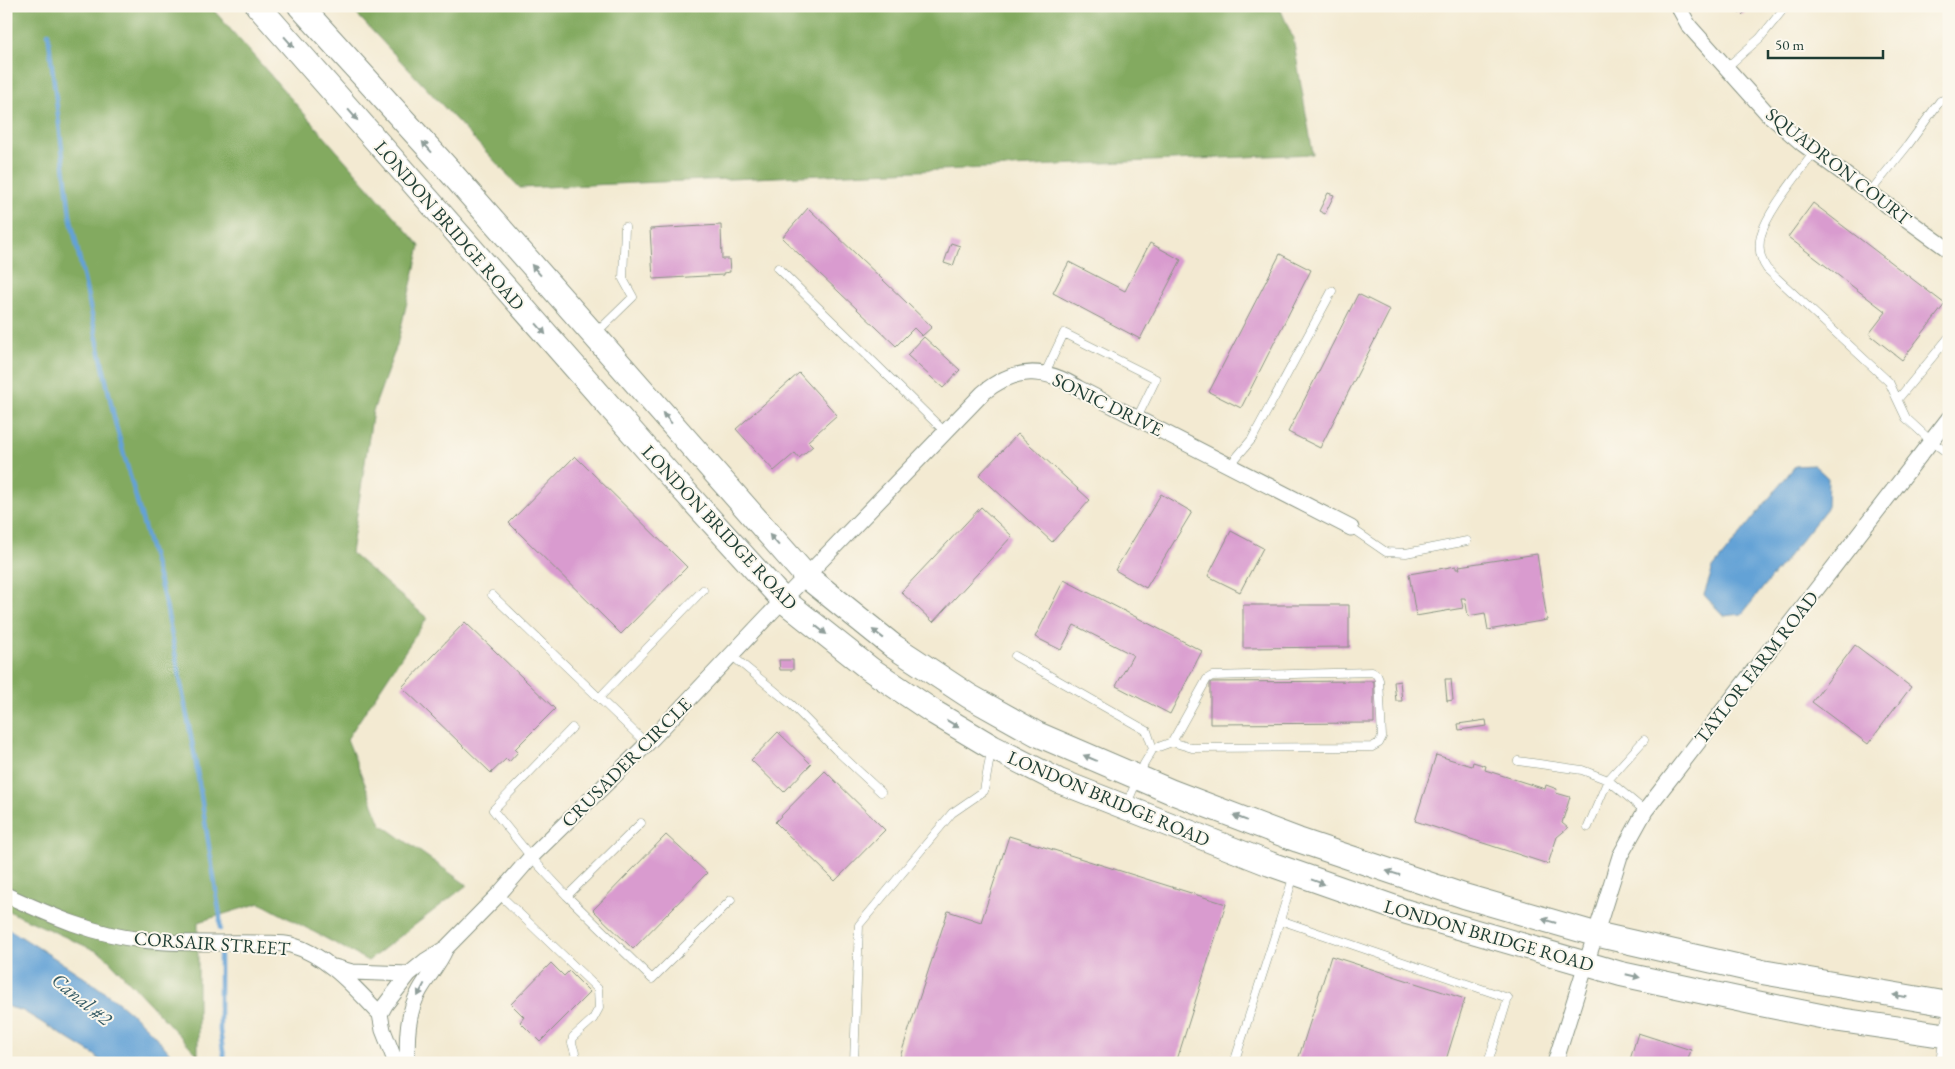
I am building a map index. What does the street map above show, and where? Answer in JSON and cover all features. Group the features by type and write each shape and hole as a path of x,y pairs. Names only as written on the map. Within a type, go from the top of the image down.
{"main road":[{"name":"LONDON BRIDGE ROAD","path":"258,6 668,473 783,600 894,686 935,713 992,747 1059,781 1295,873 1407,912 1586,964 1756,1004 1840,1020 1946,1035"},
{"name":"LONDON BRIDGE ROAD","path":"300,6 806,576 893,646 969,696 1037,734 1138,778 1298,840 1378,868 1596,934 1762,972 1949,1004"},
{"path":"321,78 344,54"}],"street":[{"name":"SQUADRON COURT","path":"1682,9 1689,26 1767,113 1814,152 1949,250"},
{"name":"SONIC DRIVE","path":"806,576 993,384 1004,378 1022,373 1045,373 1065,380 1352,528"},
{"name":"TAYLOR FARM ROAD","path":"1596,934 1620,856 1646,811 1949,418"},
{"name":"CRUSADER CIRCLE","path":"380,1014 384,1005 409,974 446,948 499,894 531,857 647,744 806,576"},
{"name":"CORSAIR STREET","path":"6,895 55,917 108,934 142,940 177,943 212,942 290,945 309,953 332,967 354,986 380,1014"},
{"path":"1554,1063 1596,934"},
{"name":"CRUSADER CIRCLE","path":"408,1063 406,1039 410,1015 418,993 439,963 446,948"},
{"name":"CORSAIR STREET","path":"332,967 352,972 409,974"},
{"path":"380,1014 382,1030 396,1063"}],"lane":[{"path":"1726,68 1760,38 1786,6"},
{"path":"1870,192 1940,101 1949,98"},
{"path":"1814,152 1771,214 1761,234 1759,249 1762,262 1890,382 1906,418 1931,441 1949,454"},
{"path":"594,335 633,297 623,279 625,227"},
{"path":"778,268 946,433"},
{"path":"1230,465 1252,439 1332,291"},
{"path":"1045,373 1064,333 1156,379 1137,418"},
{"path":"1898,399 1949,337"},
{"path":"1352,528 1386,552 1406,553 1467,541"},
{"path":"599,698 703,590"},
{"path":"492,595 647,744"},
{"path":"731,655 792,705 881,792"},
{"path":"1015,656 1147,731 1153,749"},
{"path":"1126,808 1138,778 1153,749 1172,742 1192,748 1372,747 1379,743 1382,737 1379,680 1377,675 1372,672 1212,676 1207,679 1172,742"},
{"path":"572,728 493,810 531,857 567,896 652,979 731,900"},
{"path":"1588,827 1608,780 1644,740"},
{"path":"854,1063 859,925 952,813 984,791 992,747"},
{"path":"1518,761 1582,770 1608,780 1646,811"},
{"path":"567,896 641,823"},
{"path":"1234,1063 1295,873"},
{"path":"499,894 598,989 599,1008 592,1019 573,1037 572,1043 578,1063"},
{"path":"1280,920 1508,998 1488,1063"},
{"path":"1940,1063 1946,1035 1949,1004"}],"green space":[{"path":"6,6 210,6 420,246 397,345 373,411 351,553 427,618 347,739 381,824 467,885 368,961 260,903 198,922 198,1055 103,954 6,910"},
{"path":"349,6 1279,6 1293,38 1313,154 520,188"}],"water":[{"path":"1814,465 1828,478 1827,508 1742,614 1724,616 1704,595 1713,568 1795,466"},
{"name":"Canal #2","path":"6,927 75,971 121,1004 161,1042 177,1063 102,1063 95,1055 23,1011 6,1006"}],"building":[{"path":"1733,6 1750,6 1742,15"},
{"path":"1328,193 1334,195 1325,214 1319,211"},
{"path":"1813,203 1945,304 1902,360 1869,334 1886,312 1788,237"},
{"path":"808,208 932,327 922,336 914,328 896,346 782,238"},
{"path":"721,225 722,259 729,259 730,272 723,273 723,275 653,279 650,229"},
{"path":"951,243 960,246 953,266 944,263"},
{"path":"1150,243 1181,260 1140,339 1053,293 1069,262 1125,291"},
{"path":"1280,254 1311,270 1241,408 1209,392"},
{"path":"1358,294 1390,310 1320,448 1288,432"},
{"path":"924,337 960,370 943,388 907,355"},
{"path":"799,373 837,415 808,441 813,446 799,458 795,453 774,471 736,429"},
{"path":"1018,434 1090,500 1052,542 979,475"},
{"path":"575,456 687,567 621,634 509,523"},
{"path":"1161,494 1192,512 1146,588 1115,570"},
{"path":"981,507 1012,536 933,622 901,592"},
{"path":"1231,531 1263,548 1240,592 1208,576"},
{"path":"1537,554 1547,620 1488,630 1485,613 1468,616 1465,598 1461,598 1463,608 1416,616 1409,574 1456,566 1456,569 1460,569 1459,566"},
{"path":"1064,580 1202,651 1170,714 1116,686 1133,655 1074,625 1061,650 1035,637"},
{"path":"1243,605 1349,605 1349,647 1243,648"},
{"path":"465,622 555,709 515,749 518,752 509,762 506,759 491,773 402,687"},
{"path":"1855,645 1911,687 1868,744 1812,702"},
{"path":"779,660 793,660 793,670 780,670"},
{"path":"1445,679 1451,679 1453,700 1447,701"},
{"path":"1374,681 1374,723 1210,724 1210,682"},
{"path":"1400,681 1402,701 1396,701 1394,682"},
{"path":"1486,720 1487,726 1459,730 1458,724"},
{"path":"778,732 811,764 784,792 751,760"},
{"path":"1436,755 1472,766 1473,762 1486,766 1485,770 1545,789 1546,785 1557,789 1556,793 1570,797 1562,823 1568,828 1557,837 1548,864 1415,821"},
{"path":"825,771 885,830 835,881 775,822"},
{"path":"666,835 707,873 633,949 593,910"},
{"path":"1009,836 1226,904 1176,1063 898,1063 948,911 981,922"},
{"path":"1331,956 1465,999 1445,1063 1297,1063"},
{"path":"551,963 564,976 569,971 590,992 540,1042 520,1022 524,1017 511,1004"},
{"path":"1638,1033 1691,1050 1687,1063 1629,1063"}],"waterway":[{"path":"48,33 70,215 116,426 166,605 195,758 220,916 220,929"},
{"path":"220,955 220,1031 225,1063"}]}
